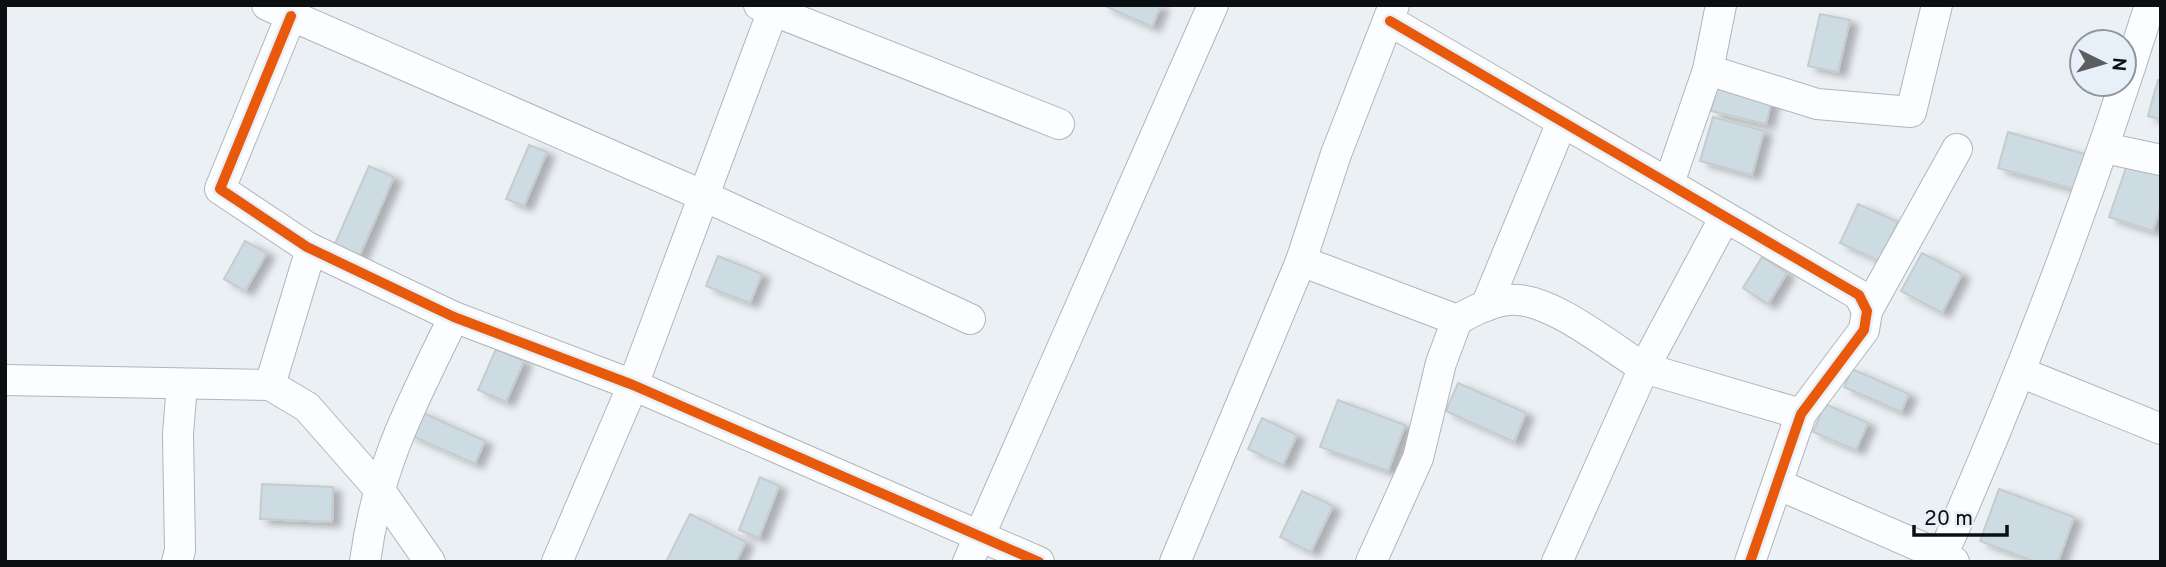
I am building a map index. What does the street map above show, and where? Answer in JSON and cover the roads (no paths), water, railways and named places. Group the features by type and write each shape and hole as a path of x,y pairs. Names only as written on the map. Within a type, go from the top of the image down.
{"street":[{"path":"973,549 1213,5"},
{"path":"1669,184 1708,70 1721,5"},
{"path":"1708,70 1816,104 1911,112 1937,5"},
{"path":"1777,484 1948,559 2105,148 2150,5"},
{"path":"561,560 633,385 704,196 769,7 1059,124"},
{"path":"970,319 704,196 279,11 220,189 311,249 454,317 633,385 973,549 1039,562"},
{"path":"1175,562 1301,261 1336,154 1392,13 1562,122 1859,295 1867,311"},
{"path":"1486,306 1562,122"},
{"path":"2105,148 2161,160"},
{"path":"1750,562 1801,414 1864,330 1867,311 1957,149"},
{"path":"1557,562 1644,368 1725,217"},
{"path":"270,385 311,249"},
{"path":"1301,261 1457,320"},
{"path":"1371,562 1418,458 1441,363 1457,320 1486,306 1509,299 1530,301 1553,310 1644,368 1801,414"},
{"path":"365,562 379,489 396,436 454,317"},
{"path":"2020,372 2161,429"},
{"path":"5,380 270,385 307,407 379,489 430,562"},
{"path":"177,562 180,550 178,434 182,384"}]}
